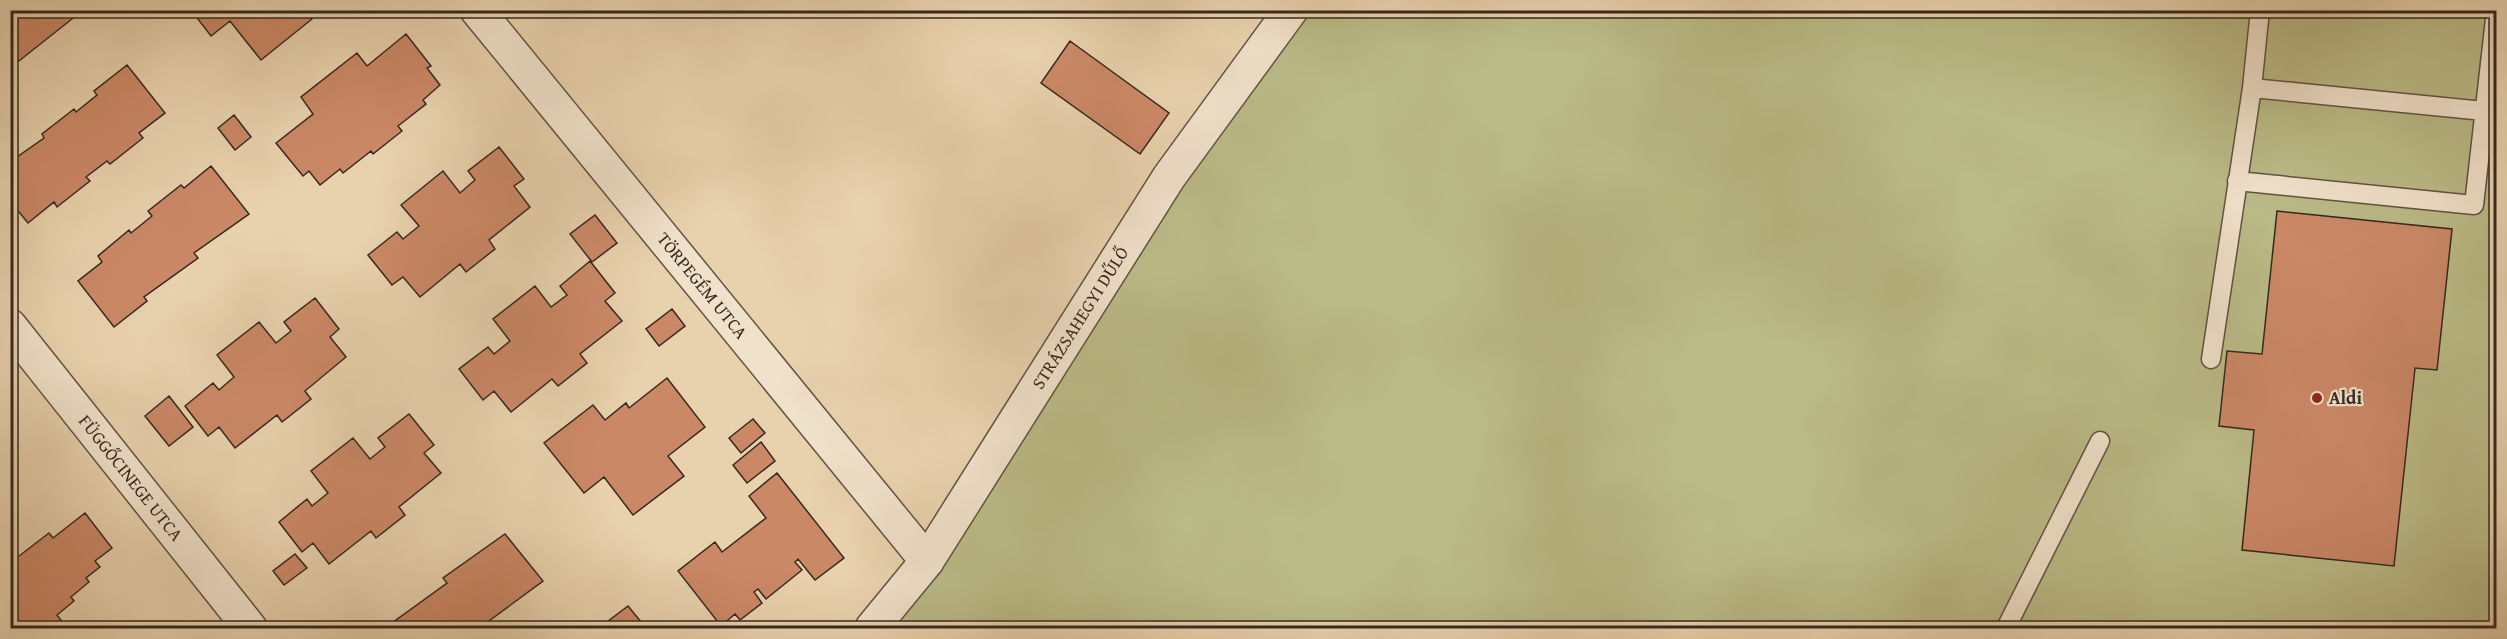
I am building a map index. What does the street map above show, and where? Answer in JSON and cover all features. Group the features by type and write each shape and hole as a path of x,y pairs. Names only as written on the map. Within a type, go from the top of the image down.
{"street":[{"name":"TÖRPEGÉM UTCA","path":"477,10 927,561"},
{"name":"STRÁZSAHEGYI DŰLŐ","path":"872,628 927,561 1168,177 1291,10"},
{"name":"FÜGGŐCINEGE UTCA","path":"10,326 250,628"}],"lane":[{"path":"2211,359 2252,88 2260,10"},
{"path":"2237,181 2474,205 2496,11 2483,10"},
{"path":"2252,88 2484,111"},
{"path":"2006,628 2100,441"}],"green space":[{"path":"1300,11 2496,11 2496,628 872,628"}],"building":[{"path":"10,10 81,10 82,11 10,68"},
{"path":"191,10 305,10 312,19 261,60 230,21 211,36"},
{"path":"406,34 431,66 427,68 440,85 423,100 426,104 398,126 402,131 373,154 371,151 343,173 340,169 320,185 309,171 303,176 276,143 313,114 301,97 357,53 367,66"},
{"path":"1070,41 1169,113 1140,154 1041,83"},
{"path":"127,65 165,113 139,133 143,138 110,164 107,161 86,177 90,181 57,207 54,202 28,223 10,201 10,162 44,138 42,134 74,109 76,112 97,95 94,91"},
{"path":"234,115 251,137 235,150 218,128"},
{"path":"499,147 524,179 514,186 530,207 489,240 495,249 466,272 460,264 420,297 403,277 392,285 368,255 397,232 403,239 419,226 401,205 443,171 460,193 475,180 468,171"},
{"path":"211,166 249,214 194,253 198,258 144,297 147,301 114,327 78,281 102,262 98,256 129,230 131,233 152,216 148,211 181,185 184,188"},
{"name":"Aldi","path":"2277,211 2452,229 2437,370 2415,368 2394,566 2242,550 2254,430 2219,426 2227,351 2262,354"},
{"path":"595,215 617,243 592,262 570,234"},
{"path":"590,261 615,293 605,301 622,321 580,354 587,363 558,386 552,379 511,412 494,391 483,400 459,369 488,347 494,354 510,341 493,319 535,286 551,307 567,295 560,286"},
{"path":"315,298 339,329 330,337 346,357 305,391 311,399 282,422 277,415 235,448 219,427 208,436 185,406 213,383 219,390 234,377 217,355 259,322 276,343 291,331 284,322"},
{"path":"672,309 685,326 659,346 646,329"},
{"path":"667,378 705,427 668,456 684,476 633,515 604,477 584,493 544,443 593,405 605,420 626,403 629,408"},
{"path":"169,396 193,427 169,446 145,416"},
{"path":"409,414 434,445 424,453 441,473 399,507 405,515 376,538 371,531 329,564 313,543 302,552 279,522 307,499 312,506 328,493 311,471 353,438 370,459 385,447 378,438"},
{"path":"753,419 765,433 741,453 729,438"},
{"path":"761,442 775,461 747,483 733,465"},
{"path":"777,473 844,558 815,580 798,559 795,562 802,570 766,599 758,589 754,592 762,603 740,620 735,614 721,626 678,571 715,542 722,552 766,518 749,496"},
{"path":"85,513 112,548 95,561 100,567 86,578 89,582 71,597 74,601 57,615 61,620 50,628 10,628 10,563 49,533 53,538"},
{"path":"505,534 543,581 489,621 493,626 489,628 396,628 392,623 447,583 443,578"},
{"path":"295,554 307,568 284,585 273,571"},
{"path":"628,606 646,628 599,628"}],"place":[{"name":"Aldi","path":"2317,398"}]}
